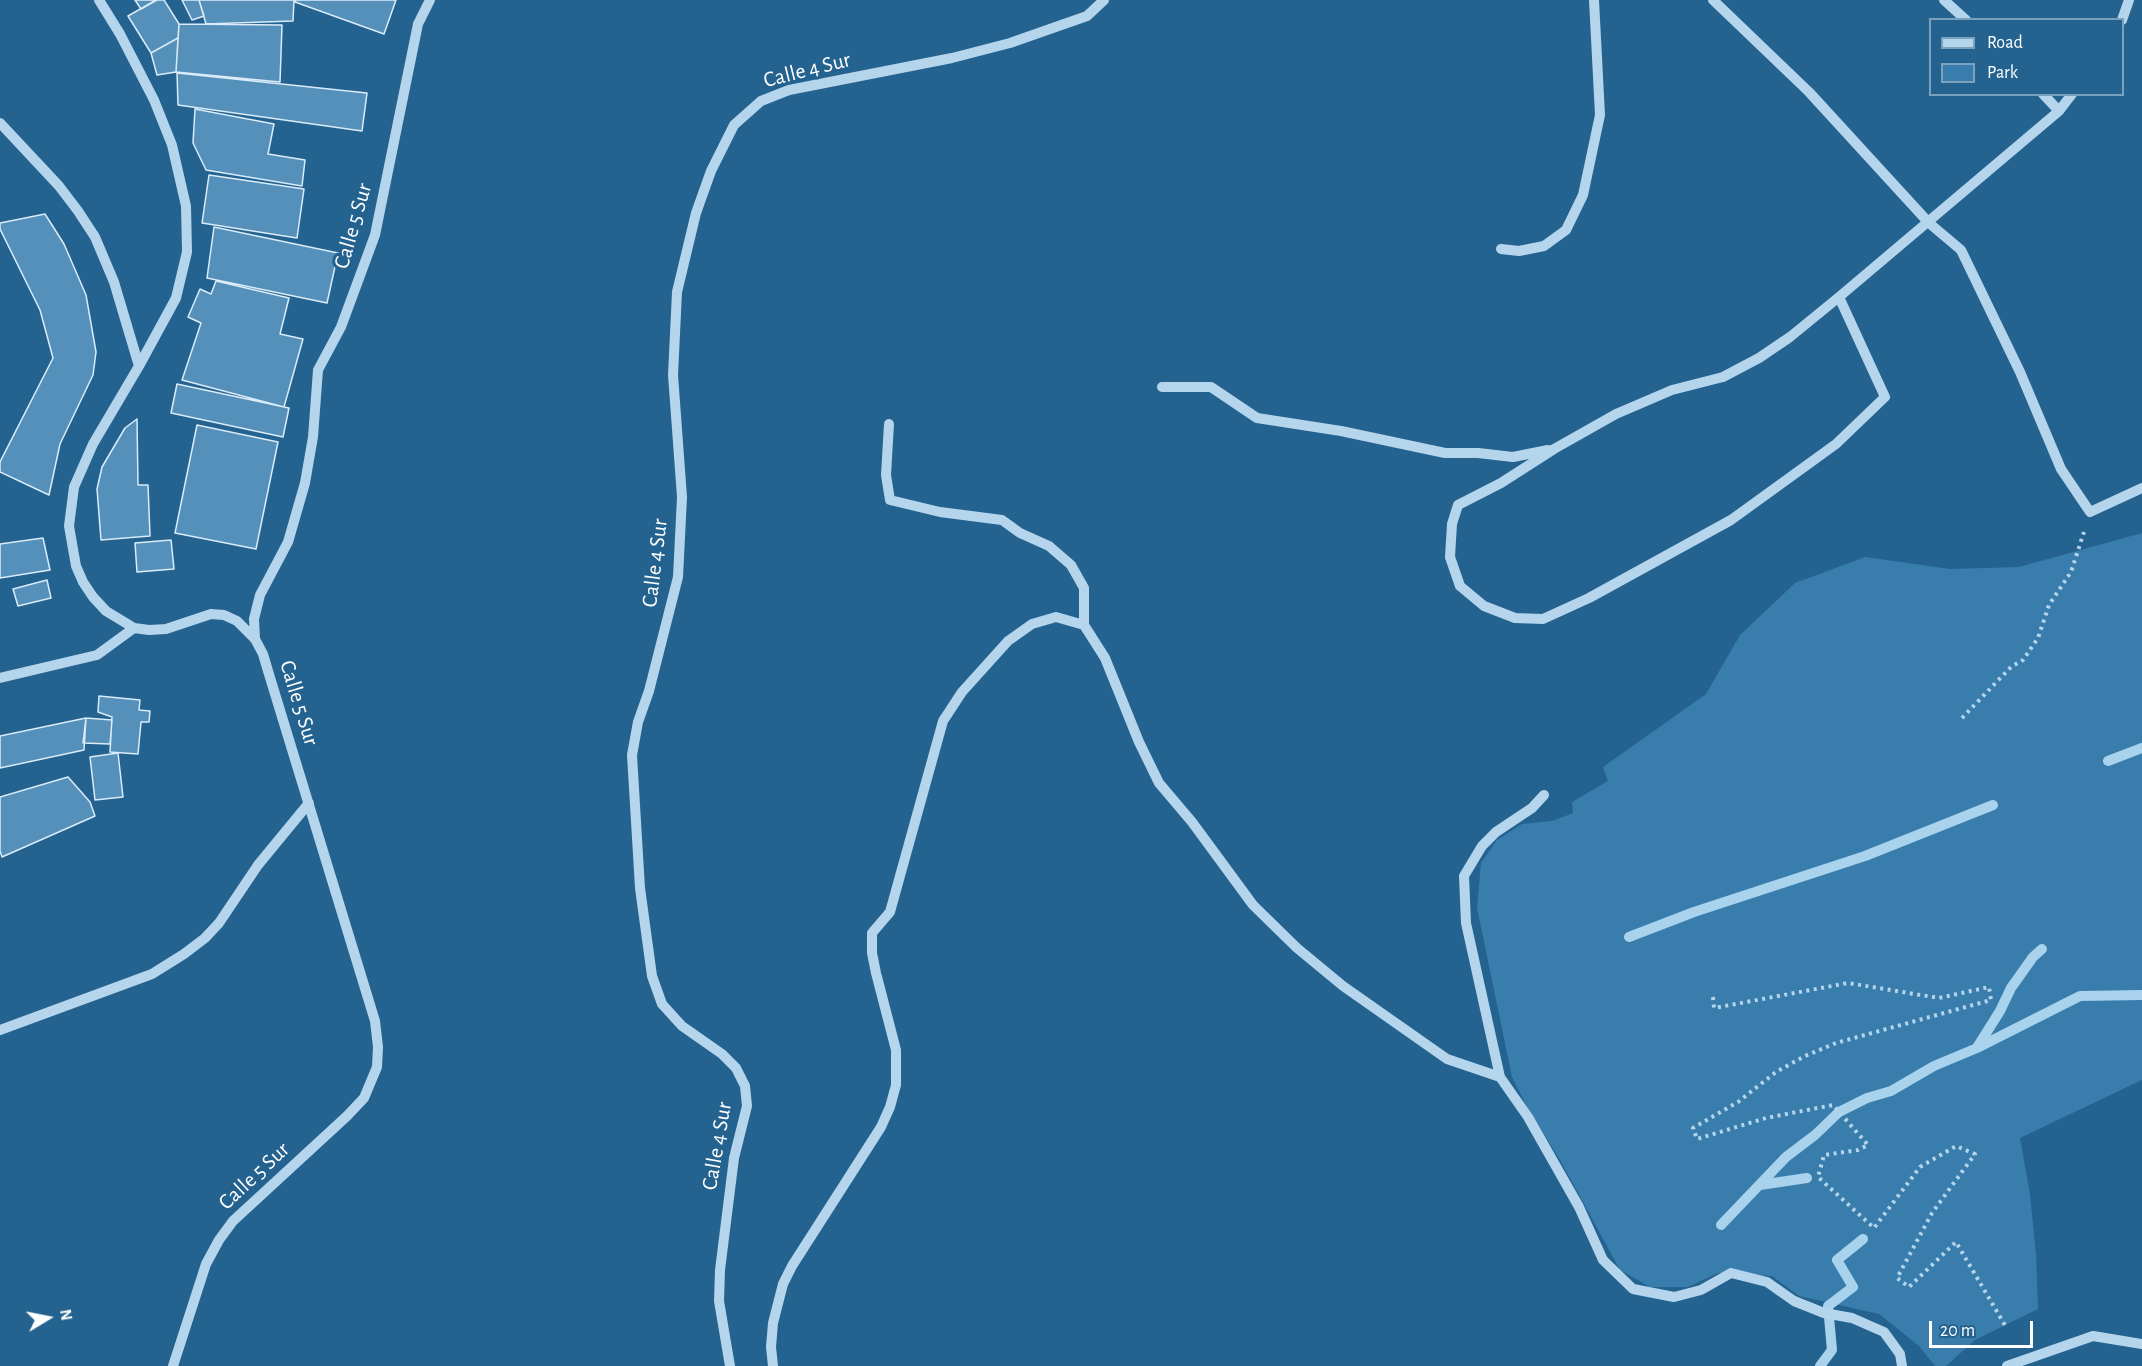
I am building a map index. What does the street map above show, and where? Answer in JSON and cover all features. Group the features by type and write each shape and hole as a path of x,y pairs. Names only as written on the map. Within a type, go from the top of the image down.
{"street":[{"path":"99,0 120,34 154,100 172,145 186,206 187,252 176,298 82,467 74,487 69,526 76,566 93,597 106,610 135,628 166,629 211,614 224,615 237,621 255,639"},
{"name":"Calle 5 Sur","path":"173,1366 206,1263 219,1240 233,1221 364,1098 377,1067 378,1047 375,1021 263,654 255,639 256,608 260,595 288,542 305,483 313,437 318,370 341,327 375,235 418,24 430,0"},
{"name":"Calle 4 Sur","path":"730,1366 719,1301 720,1270 734,1158 747,1106 745,1086 736,1068 722,1054 682,1026 662,1004 652,976 640,888 632,755 638,722 649,692 678,577 682,497 673,375 677,292 696,213 711,171 734,125 761,101 789,90 952,58 1010,43 1087,16 1104,0"},
{"path":"1501,249 1519,251 1544,246 1566,230 1583,195 1600,115 1594,0"},
{"path":"1713,0 1809,92 1929,223 1961,250 2020,372 2061,469 2090,512 2142,488"},
{"path":"1944,0 1964,18"},
{"path":"2123,18 2129,0"},
{"path":"2045,96 2060,111"},
{"path":"1839,297 1885,396 1836,444 1731,520 1589,598 1544,619 1515,618 1484,606 1460,586 1450,557 1452,524 1458,504 1502,483 1554,449 1616,414 1672,390 1723,377 1759,358 1790,337 1929,223 2060,111 2071,96"},
{"path":"0,123 59,186 95,237 114,282 140,366"},
{"path":"1162,387 1211,387 1257,418 1341,431 1445,453 1478,453 1513,457 1554,449"},
{"path":"889,424 886,475 890,500 940,512 1002,520 1020,533 1048,546 1071,565 1084,588 1084,625 1105,658 1139,742 1159,783 1192,822 1253,905 1297,948 1343,986 1447,1059 1500,1077"},
{"path":"773,1366 771,1347 773,1323 783,1284 792,1266 881,1127 896,1085 896,1050 876,973 872,953 872,933 890,912 943,721 962,692 1008,641 1032,624 1056,617 1084,625"},
{"path":"0,678 97,655 135,628"},
{"path":"1544,795 1532,808 1496,832 1482,846 1464,876 1466,922 1500,1077 1528,1117 1579,1207 1603,1260 1633,1289 1674,1297 1701,1290 1731,1273 1767,1282 1794,1301 1824,1313 1852,1318 1884,1332 1900,1354 1902,1366"},
{"path":"0,1030 152,974 184,954 205,938 219,923 258,865 309,803"},
{"path":"2007,1366 2093,1336 2142,1344"}],"path":[{"path":"1962,718 2011,667 2023,660 2038,638 2049,605 2072,572 2090,512"},
{"path":"1713,997 1714,1008 1848,983 1939,998 1989,987 1991,1000 1836,1043 1805,1056 1776,1072 1738,1102 1693,1128 1697,1139 1766,1118 1833,1105 1868,1145 1858,1150 1824,1155 1818,1178 1874,1228 1920,1167 1956,1146 1975,1154 1932,1213 1897,1278 1909,1287 1956,1242 2006,1327"}],"green space":[{"path":"2142,533 2142,1080 2020,1138 2030,1194 2036,1254 2038,1309 1975,1340 1946,1366 1935,1366 1919,1346 1879,1314 1799,1296 1772,1276 1718,1273 1688,1287 1650,1287 1620,1270 1512,1077 1477,908 1481,863 1497,840 1522,824 1552,821 1573,813 1572,802 1608,781 1603,767 1706,694 1740,635 1795,583 1865,557 1950,569 2019,567"}],"building":[{"path":"135,0 157,0 141,9"},
{"path":"156,0 164,0 179,24 178,38 151,53 128,16"},
{"path":"182,0 199,0 204,16 192,20"},
{"path":"199,0 294,0 293,21 206,24"},
{"path":"296,0 396,0 384,34 295,2"},
{"path":"179,24 282,25 280,82 176,72"},
{"path":"178,38 176,72 157,75 151,53"},
{"path":"177,73 367,93 362,131 178,105"},
{"path":"195,109 274,124 268,154 305,160 302,186 206,170 193,143"},
{"path":"209,175 304,189 297,238 202,223"},
{"path":"45,214 64,244 86,295 96,352 93,375 60,444 49,495 0,472 0,462 53,358 40,310 0,229 0,223"},
{"path":"214,227 338,253 327,303 207,278"},
{"path":"216,281 289,298 280,334 303,339 284,407 182,380 201,323 188,317 200,289 211,294"},
{"path":"177,384 289,408 283,437 171,413"},
{"path":"137,419 138,485 148,485 150,536 101,540 97,489 102,467 125,428"},
{"path":"197,425 278,442 256,549 175,533"},
{"path":"43,538 50,570 0,578 0,544"},
{"path":"171,540 174,569 137,572 135,543"},
{"path":"47,580 51,598 18,606 13,589"},
{"path":"99,696 140,700 139,710 150,711 149,722 141,722 138,754 110,752 112,717 98,712"},
{"path":"86,718 84,750 0,768 0,736"},
{"path":"86,718 112,720 110,744 83,743"},
{"path":"118,753 123,797 95,800 90,757"},
{"path":"68,777 90,802 95,816 2,857 0,797"}],"waterway":[{"path":"2108,761 2142,748"},
{"path":"1629,937 1694,912 1865,856 1993,805"},
{"path":"1978,1046 2000,1011 2011,988 2033,957 2042,949"},
{"path":"1721,1225 1786,1157 1815,1135 1839,1112 1867,1098 1891,1091 1934,1066 1977,1048 2080,996 2142,995"},
{"path":"1760,1185 1807,1178"},
{"path":"1820,1366 1832,1350 1828,1306 1853,1287 1837,1260 1863,1239"}]}
